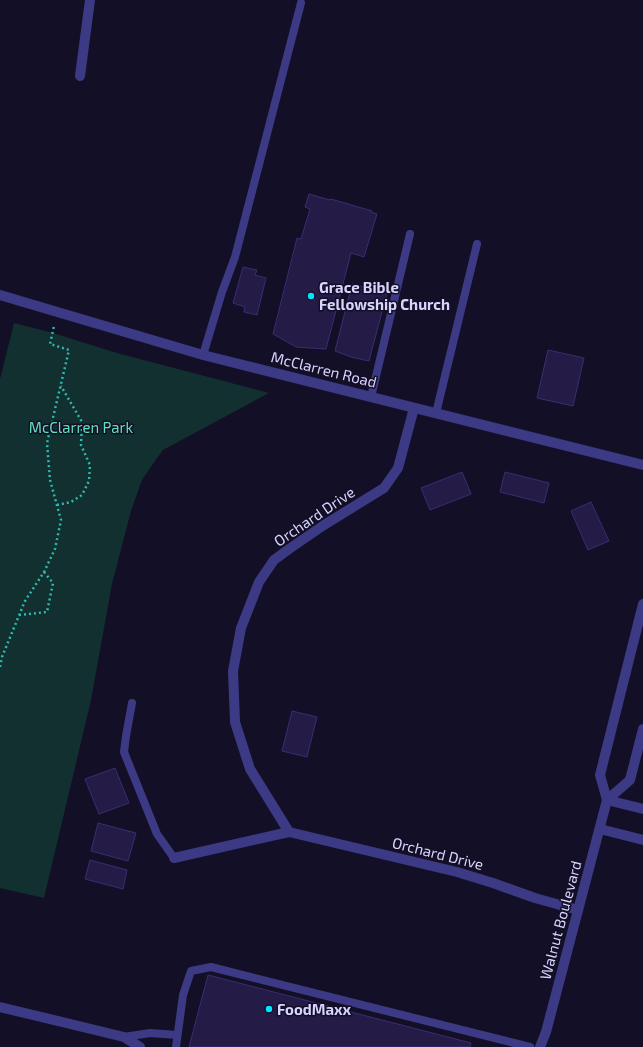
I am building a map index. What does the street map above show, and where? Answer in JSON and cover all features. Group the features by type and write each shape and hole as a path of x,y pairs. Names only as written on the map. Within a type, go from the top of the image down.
{"street":[{"path":"80,76 90,0"},
{"name":"McClarren Road","path":"0,295 203,355 643,465"},
{"name":"Orchard Drive","path":"289,832 250,768 235,722 233,671 241,628 259,582 274,560 313,533 384,488 398,468 414,408"},
{"name":"Walnut Boulevard","path":"540,1047 546,1032 607,800 600,775 643,604"},
{"path":"607,800 630,780 643,729"},
{"path":"607,800 643,809"},
{"path":"600,829 643,840"},
{"name":"Orchard Drive","path":"174,858 289,832 457,872 535,898 578,910"},
{"path":"0,1007 124,1037 140,1047"}],"lane":[{"path":"203,355 222,292 235,257 301,3"},
{"path":"371,396 410,234"},
{"path":"436,413 477,244"},
{"path":"132,703 124,752 157,834 174,858"},
{"path":"176,1047 183,994 191,972 210,967 530,1047"},
{"path":"124,1037 150,1033 177,1035"}],"path":[{"path":"0,667 2,657 25,601 44,572 55,549 60,520 50,480 47,443 69,350 50,344 57,312"},
{"path":"56,505 71,502 82,495 90,481 90,465 81,445 82,422 61,386"},
{"path":"19,615 47,612 53,583 44,572"}],"green space":[{"name":"McClarren Park","path":"14,323 53,333 117,353 269,393 163,450 142,480 131,511 112,584 91,700 44,898 0,888 0,379"}],"building":[{"name":"Grace Bible Fellowship Church","path":"309,194 372,211 371,212 377,214 364,257 351,253 326,349 296,347 273,334 297,238 301,239 310,209 305,207"},
{"path":"243,267 257,270 255,275 266,278 257,315 244,312 245,307 233,303"},
{"path":"352,284 387,293 369,361 351,357 335,351"},
{"path":"548,350 584,358 573,406 537,398"},
{"path":"462,472 471,494 430,510 421,488"},
{"path":"505,472 549,483 544,503 500,492"},
{"path":"591,502 609,541 588,550 571,511"},
{"path":"292,711 317,717 307,757 282,751"},
{"path":"115,768 129,803 99,814 85,779"},
{"path":"98,823 136,833 128,861 91,851"},
{"path":"90,860 127,870 123,889 85,879"},
{"name":"FoodMaxx","path":"208,975 471,1043 470,1047 189,1047"}],"place":[{"name":"Grace Bible Fellowship Church","path":"311,296"},
{"name":"FoodMaxx","path":"269,1009"}]}
